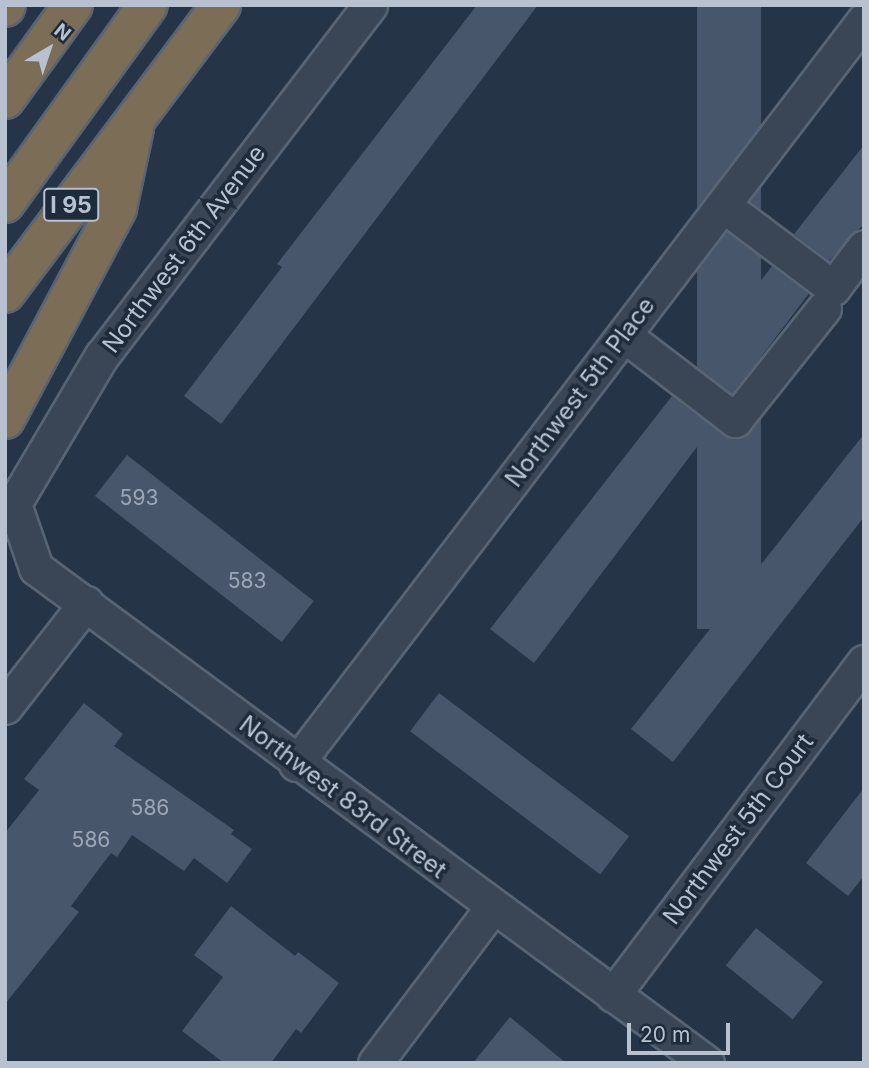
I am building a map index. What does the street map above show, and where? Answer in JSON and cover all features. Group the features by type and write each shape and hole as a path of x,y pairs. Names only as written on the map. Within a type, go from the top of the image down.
{"highway":[{"path":"5,99 73,5"},
{"path":"5,202 148,5"},
{"name":"I 95","path":"5,293 221,5"},
{"path":"5,419 117,208 136,117"}],"street":[{"name":"Northwest 6th Avenue","path":"14,504 102,355 370,5"},
{"name":"Northwest 5th Place","path":"296,764 864,20"},
{"path":"723,205 833,288 864,247"},
{"path":"624,335 735,420 824,308"},
{"name":"Northwest 83rd Street","path":"14,504 36,568 86,603 296,764 707,1063"},
{"path":"5,707 86,603"},
{"name":"Northwest 5th Court","path":"613,995 864,662"},
{"path":"374,1063 492,908"}],"building":[{"path":"477,5 538,5 221,424 184,396 282,267 277,264"},
{"path":"697,5 761,5 761,629 697,629"},
{"path":"864,145 864,224 829,261 794,234"},
{"path":"772,266 809,294 734,394 697,366"},
{"path":"672,396 711,426 709,431 534,663 490,629"},
{"path":"864,434 864,517 673,762 631,729"},
{"path":"127,455 314,601 282,642 95,496"},
{"path":"439,693 629,836 600,875 410,731"},
{"path":"84,703 123,734 114,746 234,830 231,834 252,849 227,883 194,858 184,871 132,835 117,857 111,853 71,906 79,912 5,1004 5,833 39,790 24,779"},
{"path":"864,788 864,876 848,896 806,863"},
{"path":"231,906 295,956 298,952 339,983 301,1033 296,1029 271,1063 224,1063 182,1031 223,977 194,955"},
{"path":"756,928 823,982 793,1019 726,965"},
{"path":"510,1017 566,1063 473,1063"}]}
